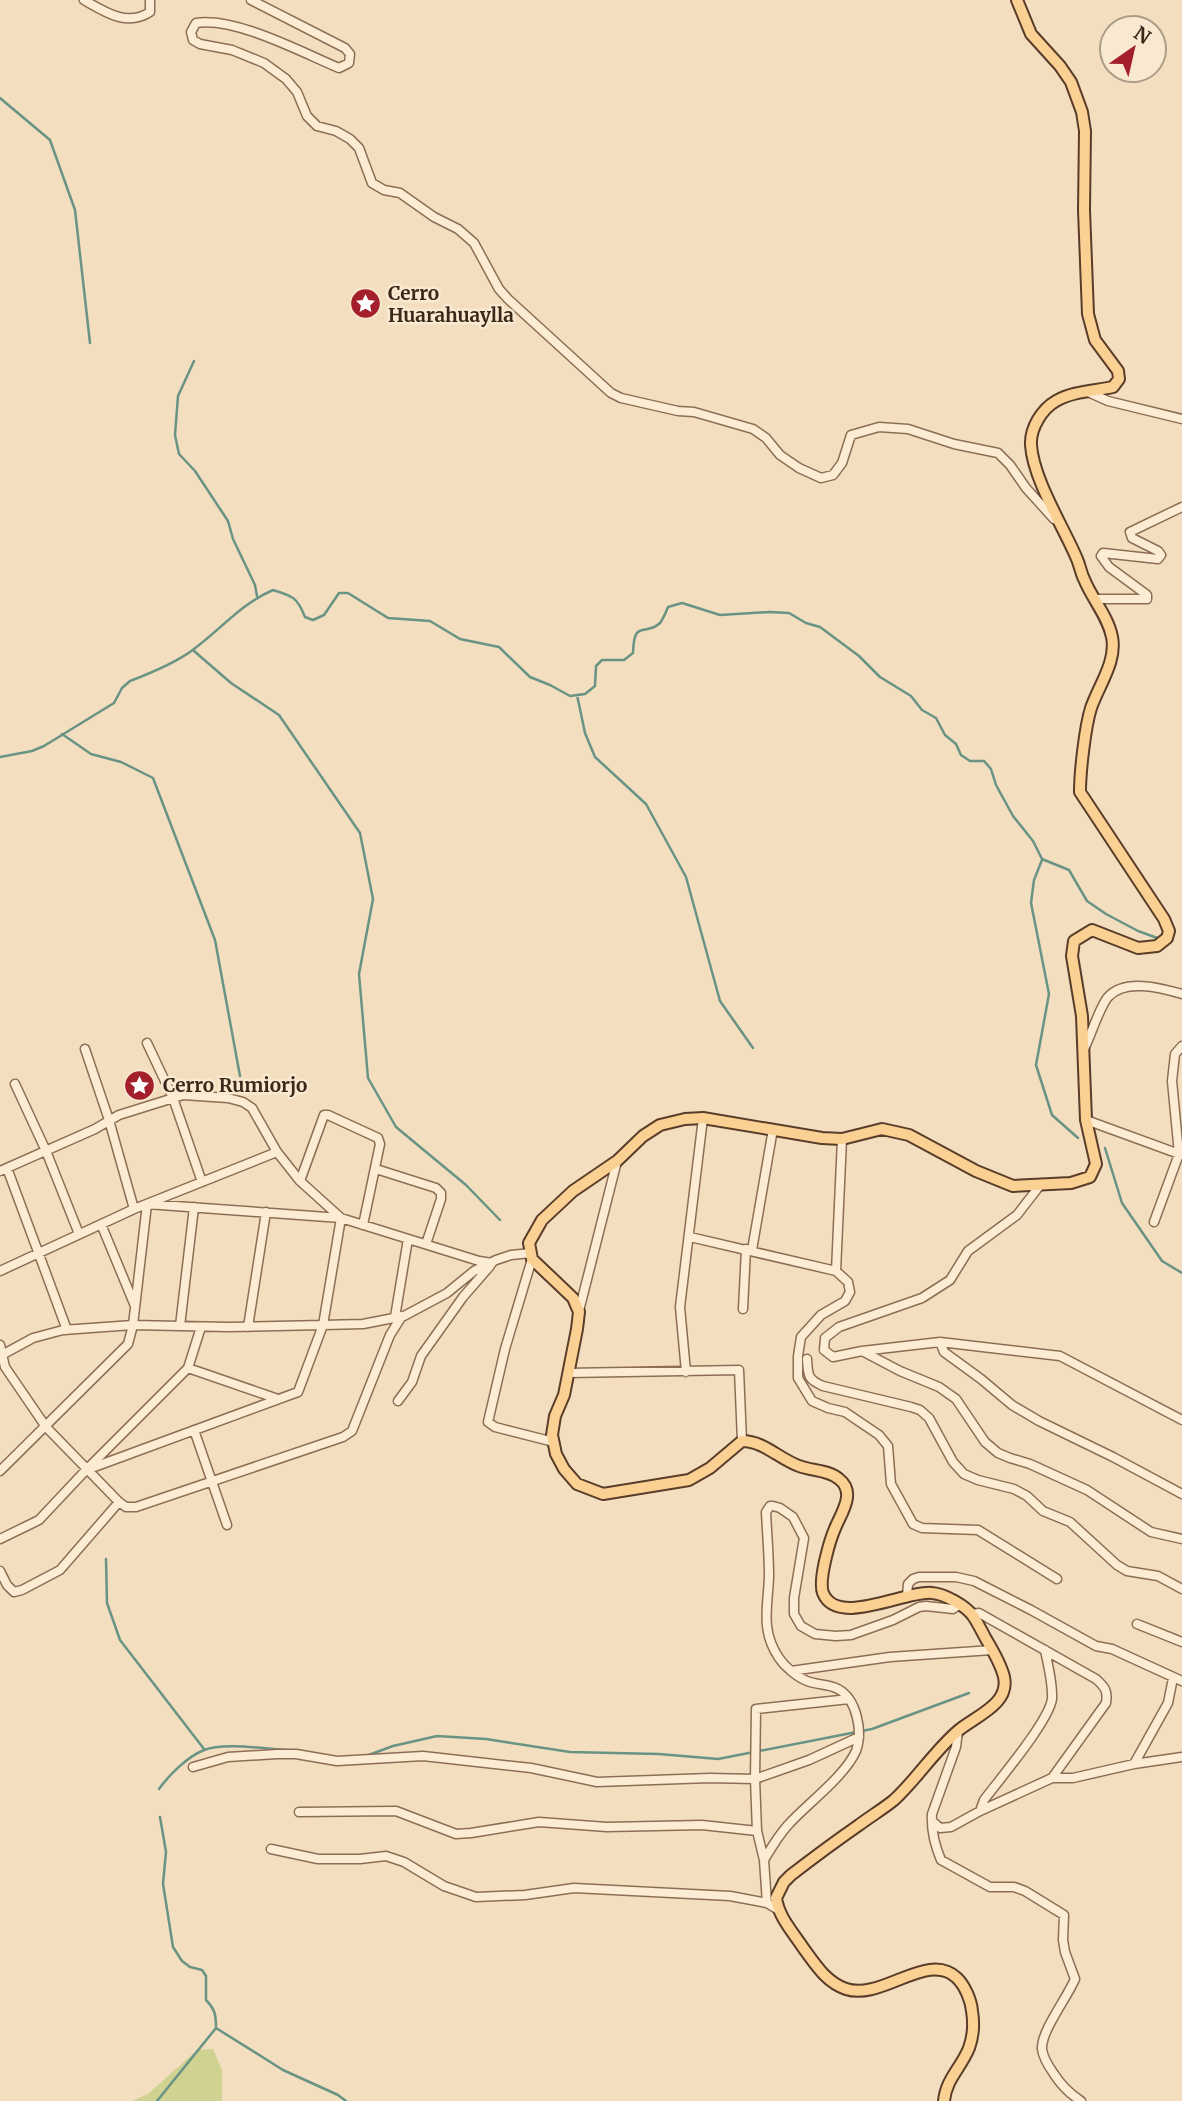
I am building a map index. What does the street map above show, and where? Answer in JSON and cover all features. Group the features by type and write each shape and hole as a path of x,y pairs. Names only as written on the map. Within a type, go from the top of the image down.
{"main road":[{"path":"944,2101 948,2083 968,2050 972,2036 972,2008 962,1982 953,1974 936,1968 868,1991 848,1989 832,1982 822,1973 772,1906 784,1882 791,1875 894,1800 958,1731 997,1704 1003,1694 1005,1681 1002,1670 972,1614 948,1598 932,1592 907,1595 864,1607 841,1607 827,1599 821,1583 822,1570 835,1527 844,1512 847,1489 841,1480 832,1474 796,1465 754,1441 742,1441 710,1468 689,1480 603,1494 577,1484 555,1454 554,1442 555,1416 564,1395 579,1312 573,1298 531,1256 528,1243 542,1220 573,1191 617,1161 643,1136 660,1125 685,1119 704,1118 822,1138 842,1139 883,1129 909,1135 976,1171 1013,1186 1071,1183 1090,1177 1096,1164 1086,1120 1082,1016 1072,956 1074,941 1092,930 1138,948 1157,946 1167,939 1169,931 1164,919 1080,792 1090,710 1113,651 1113,637 1061,527 1035,465 1031,443 1035,427 1044,411 1063,398 1113,387 1119,379 1118,371 1095,340 1088,314 1084,121 1071,82 1031,34 1017,0"}],"street":[{"path":"84,0 107,14 126,19 142,18 150,12 150,0"},
{"path":"251,0 345,48 350,54 349,63 339,68 300,50 223,23 196,23 191,32 193,40 200,44 232,50 264,63 286,79 297,92 307,116 317,126 336,131 359,148 372,183 384,190 400,193 434,217 458,229 474,243 499,289 508,299 611,393 621,398 694,412 753,429 766,438 780,455 821,478 833,475 842,463 851,435 879,427 908,429 954,444 998,453 1061,527"},
{"path":"1088,392 1108,401 1182,419"},
{"path":"1095,599 1147,599 1147,595 1109,567 1101,556 1103,553 1158,559 1161,555 1158,551 1132,538 1130,531 1182,507"},
{"path":"1083,1050 1108,998 1121,987 1143,987 1182,994"},
{"path":"148,1043 173,1098 202,1182"},
{"path":"1154,1222 1180,1155 1172,1082 1175,1054 1182,1046"},
{"path":"85,1049 134,1209"},
{"path":"15,1084 46,1151 79,1234"},
{"path":"67,1329 3,1170 119,1115 183,1095 228,1098 243,1102 252,1108 277,1152 300,1181 341,1218"},
{"path":"300,1181 324,1115 380,1141 363,1225"},
{"path":"686,1371 680,1307 704,1118"},
{"path":"1086,1120 1180,1155"},
{"path":"743,1309 749,1250 773,1129"},
{"path":"836,1271 842,1139"},
{"path":"0,1271 134,1209 277,1152"},
{"path":"579,1312 617,1161"},
{"path":"376,1169 436,1188 441,1193 426,1244"},
{"path":"824,1350 825,1338 839,1328 922,1298 950,1280 968,1251 1017,1215 1041,1185"},
{"path":"147,1204 341,1218 492,1263"},
{"path":"1,1467 46,1427 128,1344 133,1325 147,1204"},
{"path":"180,1326 194,1207"},
{"path":"248,1327 266,1212"},
{"path":"86,1470 298,1392 323,1325 341,1218"},
{"path":"101,1224 135,1307"},
{"path":"690,1237 836,1271 848,1282 850,1292 845,1301 821,1315 802,1337 798,1356 798,1378 811,1401 845,1412 879,1435 888,1446 891,1484 912,1524 922,1528 978,1530 1056,1579"},
{"path":"408,1238 399,1316 352,1431 343,1437 136,1507 126,1507 118,1502 86,1470 46,1427 5,1367 1,1352 43,1334 67,1329 133,1325 248,1327 363,1324 399,1316 437,1299 474,1271 492,1263 512,1255 531,1256 488,1422 495,1427 554,1442"},
{"path":"398,1401 412,1382 421,1356 463,1297 492,1263"},
{"path":"0,1539 39,1520 188,1368 201,1327"},
{"path":"824,1350 833,1357 940,1342 1060,1356 1182,1420"},
{"path":"940,1342 944,1352 981,1378 1012,1405 1182,1494"},
{"path":"798,1356 807,1359 824,1350"},
{"path":"862,1351 939,1387 956,1399 985,1442 998,1452 1087,1490 1151,1532 1182,1539"},
{"path":"807,1359 808,1375 814,1382 920,1410 929,1418 953,1462 964,1474 1014,1489 1027,1496 1043,1511 1070,1522 1117,1565 1128,1571 1158,1576 1182,1589"},
{"path":"188,1368 278,1399"},
{"path":"568,1373 738,1370 742,1441"},
{"path":"194,1430 227,1525"},
{"path":"0,1571 14,1592 60,1570 118,1502"},
{"path":"764,1860 787,1826 834,1781 855,1752 859,1737 857,1716 842,1690 807,1681 792,1671 780,1659 768,1637 765,1618 769,1575 766,1512 770,1506 780,1508 793,1517 804,1538 794,1614 801,1626 815,1634 851,1635 893,1620 919,1607 953,1609 959,1605"},
{"path":"907,1595 908,1584 919,1577 956,1577 974,1581 1096,1646 1112,1649 1178,1679 1168,1703 1134,1763"},
{"path":"972,1614 979,1613 1096,1679 1105,1687 1106,1703 1052,1778"},
{"path":"1137,1623 1182,1642"},
{"path":"792,1671 890,1657 992,1650"},
{"path":"980,1811 984,1800 1044,1720 1052,1703 1045,1650"},
{"path":"271,1849 318,1859 386,1856 404,1862 444,1886 476,1897 525,1895 574,1888 730,1896 772,1906 757,1831 756,1709 849,1699"},
{"path":"958,1731 956,1747 932,1814 935,1842 941,1860 990,1886 1014,1887 1025,1891 1064,1915 1065,1952 1075,1979 1047,2029 1042,2048 1060,2083 1081,2101"},
{"path":"193,1767 228,1757 277,1754 296,1754 337,1761 423,1756 531,1768 597,1782 755,1779 810,1760 859,1737"},
{"path":"932,1821 940,1828 951,1827 1052,1778 1073,1778 1134,1763 1182,1757"},
{"path":"299,1812 396,1811 456,1834 539,1822 607,1827 702,1825 757,1831"}],"green space":[{"path":"213,2049 222,2070 222,2101 132,2101 148,2094 197,2050"}],"waterway":[{"path":"0,98 50,140 75,210 90,343"},
{"path":"194,361 178,396 175,435 179,454 195,471 228,521 233,539 255,585 257,596"},
{"path":"0,757 44,746 114,703 122,688 130,681 187,654 241,610 273,590 293,598 305,617 313,620 324,615 339,593 348,593 388,618 430,621 460,639 499,647 530,677 570,696 585,694 595,686 596,666 602,660 624,660 633,653 638,632 660,623 668,607 682,603 720,615 789,613 806,623 820,627 859,656 880,677 911,696 922,710 936,718 961,755 970,761 984,761 991,769 996,785 1013,816 1033,841 1042,859 1069,870 1087,901 1138,931 1160,939"},
{"path":"194,651 231,683 279,715 360,833 373,899 359,974 368,1078 396,1127 466,1185 500,1220"},
{"path":"577,695 585,733 595,757 646,804 686,877 720,1001 753,1048"},
{"path":"62,734 91,754 121,762 153,778 215,940 240,1076"},
{"path":"1042,860 1034,880 1031,903 1049,994 1036,1065 1052,1115 1078,1138"},
{"path":"1105,1148 1122,1203 1162,1261 1182,1273"},
{"path":"106,1559 107,1603 120,1640 204,1749"},
{"path":"366,1756 393,1746 437,1736 486,1739 570,1752 659,1754 718,1759 872,1729 969,1693"},
{"path":"159,1789 179,1767 204,1750 233,1746 287,1750"},
{"path":"157,2101 216,2028 214,2012 206,2000 206,1976 202,1970 190,1967 182,1961 173,1947 163,1884 166,1852 160,1817"},
{"path":"216,2028 283,2070 346,2101"}],"place":[{"name":"Cerro Huarahuaylla","path":"365,304"},
{"name":"Cerro Rumiorjo","path":"140,1085"}]}
